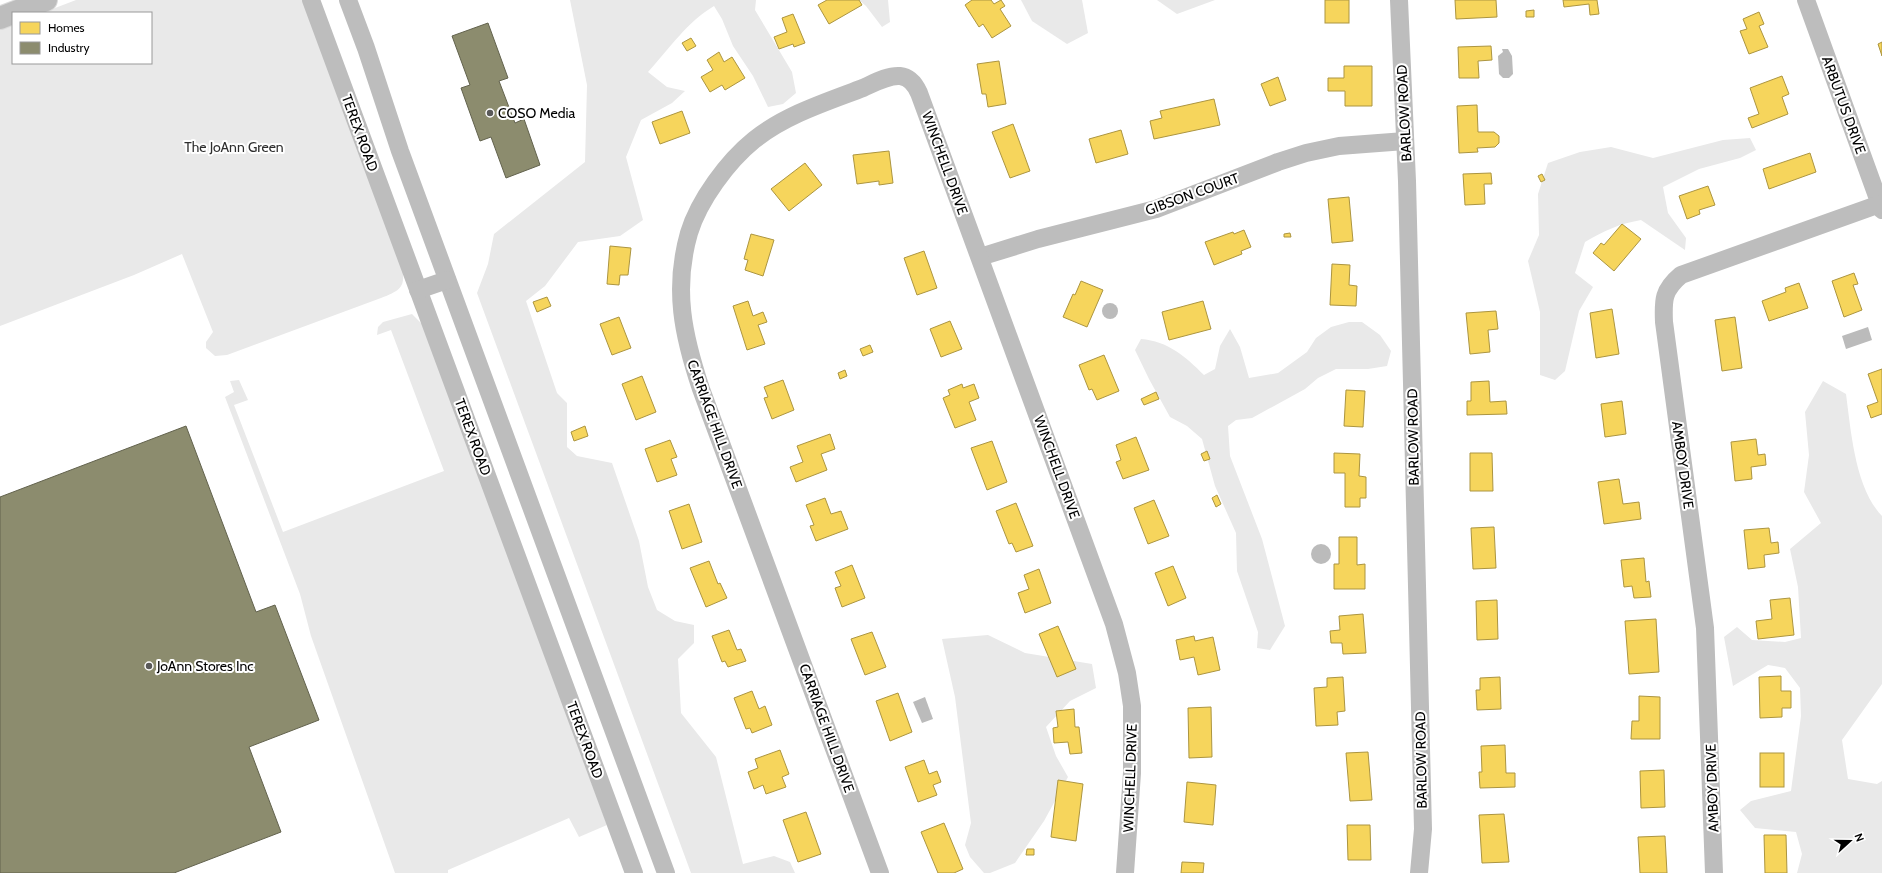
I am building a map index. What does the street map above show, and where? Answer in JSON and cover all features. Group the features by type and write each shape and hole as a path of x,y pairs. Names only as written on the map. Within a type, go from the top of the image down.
{"main road":[{"path":"15,12 46,0"},
{"path":"0,18 12,13"}],"street":[{"name":"TEREX ROAD","path":"311,0 634,873"},
{"path":"348,0 366,48 400,151 666,873"},
{"name":"BARLOW ROAD","path":"1399,0 1405,141 1423,829 1419,873"},
{"name":"ARBUTUS DRIVE","path":"1806,0 1881,207"},
{"name":"CARRIAGE HILL DRIVE","path":"880,873 701,389 684,333 680,306 681,286 689,232 701,206 715,183 736,157 754,140 775,126 812,107 892,77 899,76 906,78"},
{"name":"WINCHELL DRIVE","path":"906,78 916,86 919,93 1114,624 1127,673 1132,706 1132,773 1125,873"},
{"name":"GIBSON COURT","path":"980,257 1038,239 1156,209 1278,162 1306,153 1339,146 1405,141"},
{"name":"AMBOY DRIVE","path":"1714,873 1706,640 1664,322 1663,301 1668,289 1681,275 1881,207"},
{"path":"418,290 448,280"},
{"path":"618,830 646,819"}],"green space":[{"name":"The JoAnn Green","path":"76,0 305,0 402,262 403,282 399,289 381,298 227,355 215,356 206,348 206,342 213,332 182,254 134,275 0,326 0,29 12,24 12,64 152,64 152,12 45,12"},
{"path":"570,0 756,0 755,10 792,72 796,93 783,104 768,107 753,76 733,46 722,19 714,6 704,12 679,36 648,72 667,87 685,91 672,103 641,120 626,157 643,220 620,236 578,242 545,286 526,301 557,393 567,403 567,447 577,456 612,463 639,541 648,587 657,610 675,621 694,625 694,643 678,659 681,713 716,757 743,864 774,856 790,862 795,873 691,873 477,293 488,264 494,234 585,162 587,85"},
{"path":"859,0 888,0 890,22 882,27 866,6"},
{"path":"1021,0 1082,0 1088,33 1067,44 1032,21"},
{"path":"1157,0 1215,0 1177,14"},
{"path":"1750,138 1756,150 1740,158 1699,169 1663,187 1668,213 1686,238 1685,250 1641,220 1612,228 1585,242 1575,273 1593,287 1579,311 1565,371 1555,380 1540,375 1540,312 1528,261 1539,235 1538,194 1548,163 1580,152 1611,147 1653,158 1723,140"},
{"path":"412,314 423,325 607,825 579,837 569,818 448,870 448,873 395,873 311,636 300,594 225,397 234,392 230,381 239,380 248,400 234,405 283,532 444,471 391,330 377,335 378,327 383,322"},
{"path":"1349,322 1362,322 1380,335 1391,351 1387,366 1368,369 1336,369 1318,378 1305,389 1252,418 1236,420 1228,426 1230,456 1262,539 1285,626 1270,650 1257,648 1258,632 1237,571 1236,533 1215,486 1202,439 1187,426 1170,417 1135,350 1141,339 1160,343 1183,356 1204,375 1215,369 1220,346 1230,329 1240,347 1249,378 1278,373 1307,352 1316,338 1331,327"},
{"path":"1823,381 1846,394 1852,441 1860,475 1873,504 1882,516 1882,684 1842,740 1848,779 1877,784 1882,781 1882,873 1797,873 1802,854 1796,832 1755,828 1740,810 1751,801 1791,791 1801,716 1800,688 1785,668 1768,665 1733,686 1724,637 1737,627 1752,640 1785,642 1801,638 1798,587 1790,549 1821,523 1804,492 1809,455 1805,412"},
{"path":"988,635 1025,653 1092,664 1096,688 1070,701 1046,727 1056,756 1068,777 1044,821 1015,863 990,873 984,873 970,857 965,845 971,823 955,697 942,639"}],"shaded area":[{"path":"1502,49 1508,49 1512,56 1513,74 1509,78 1503,78 1499,74 1498,56 1503,52"},
{"path":"1107,303 1113,303 1118,308 1116,317 1113,319 1107,319 1102,314 1102,308"},
{"path":"1868,327 1872,340 1846,349 1842,336"},
{"path":"1321,544 1328,547 1331,554 1328,561 1321,564 1314,561 1311,554 1314,547"},
{"path":"925,697 933,719 922,723 913,702"}],"building: Homes":[{"path":"827,0 859,0 862,5 829,24 818,5"},
{"path":"972,0 991,0 994,4 1001,0 1005,6 1000,9 1011,26 992,38 983,24 979,27 965,5"},
{"path":"1325,0 1349,0 1349,23 1325,23"},
{"path":"1455,0 1496,0 1497,17 1456,19"},
{"path":"1563,0 1597,0 1599,14 1590,15 1589,4 1564,7"},
{"path":"1534,10 1534,17 1526,17 1526,11"},
{"path":"1759,12 1764,24 1759,26 1768,47 1749,54 1740,31 1747,29 1743,19"},
{"path":"793,14 805,43 794,47 793,44 779,49 774,37 787,32 782,18"},
{"path":"691,38 696,46 687,51 682,43"},
{"path":"1882,42 1882,56 1878,44"},
{"path":"1491,46 1492,60 1478,61 1479,78 1459,78 1458,47"},
{"path":"719,52 724,62 732,57 745,78 725,90 722,85 710,92 701,77 713,70 707,60"},
{"path":"999,61 1006,104 988,107 986,94 982,94 977,64"},
{"path":"1344,66 1372,66 1372,106 1345,106 1345,91 1328,91 1328,78 1344,78"},
{"path":"1782,76 1789,94 1782,97 1788,114 1752,128 1748,118 1759,114 1750,88"},
{"path":"1278,77 1286,100 1270,106 1261,84"},
{"path":"1214,99 1220,125 1154,139 1150,121 1162,118 1160,111"},
{"path":"1477,105 1478,132 1494,132 1499,136 1499,143 1495,147 1477,148 1478,152 1459,153 1457,106"},
{"path":"682,111 690,133 660,144 652,122"},
{"path":"1013,124 1030,171 1010,178 992,132"},
{"path":"1121,130 1128,154 1096,163 1089,139"},
{"path":"889,151 893,183 879,185 879,181 857,184 853,155"},
{"path":"1810,153 1816,172 1769,189 1763,169"},
{"path":"805,163 822,185 789,211 771,189"},
{"path":"1491,173 1492,184 1484,184 1485,204 1465,205 1463,174"},
{"path":"1542,174 1545,180 1541,182 1538,176"},
{"path":"1708,186 1715,205 1699,210 1700,214 1687,219 1679,196"},
{"path":"1349,197 1353,241 1332,243 1328,199"},
{"path":"1622,224 1641,239 1614,271 1593,253 1601,243 1604,245"},
{"path":"1244,230 1251,247 1241,251 1242,254 1214,265 1205,242 1233,232 1234,234"},
{"path":"1290,233 1291,237 1284,237 1284,234"},
{"path":"751,234 774,240 763,276 745,270 748,260 744,259"},
{"path":"610,246 631,248 628,275 620,275 619,285 607,284"},
{"path":"924,251 937,288 917,295 904,258"},
{"path":"1332,264 1350,265 1349,285 1357,286 1356,306 1330,305"},
{"path":"1854,273 1858,284 1853,285 1862,310 1844,317 1832,281"},
{"path":"1081,281 1103,290 1087,327 1063,317 1073,294 1075,295"},
{"path":"1799,283 1808,308 1769,321 1762,301 1786,292 1785,288"},
{"path":"547,297 551,306 537,312 533,302"},
{"path":"748,301 753,316 763,312 767,322 758,325 765,344 747,350 733,306"},
{"path":"1203,301 1211,329 1169,340 1162,312"},
{"path":"1612,309 1619,354 1596,358 1590,313"},
{"path":"1496,311 1498,329 1488,330 1490,352 1470,354 1466,313"},
{"path":"619,317 631,348 612,355 600,324"},
{"path":"1735,317 1742,368 1722,371 1715,320"},
{"path":"950,321 962,349 941,357 930,329"},
{"path":"870,345 873,352 863,356 860,349"},
{"path":"1104,355 1119,391 1097,400 1092,389 1089,390 1079,365"},
{"path":"1882,369 1882,414 1871,418 1867,406 1878,402 1868,374"},
{"path":"845,370 847,376 840,379 838,373"},
{"path":"642,376 656,412 636,420 622,384"},
{"path":"783,380 794,410 772,419 764,398 768,397 764,387"},
{"path":"1489,381 1490,402 1506,401 1507,414 1467,415 1467,401 1471,401 1471,382"},
{"path":"962,384 963,388 974,384 979,398 969,402 976,420 955,428 943,398 950,395 948,390"},
{"path":"1346,390 1365,391 1363,427 1344,426"},
{"path":"1156,392 1159,399 1144,405 1141,399"},
{"path":"1622,401 1626,434 1605,437 1601,404"},
{"path":"585,426 588,436 574,441 571,432"},
{"path":"830,434 835,449 821,454 827,470 796,482 790,467 803,462 797,446"},
{"path":"1136,437 1149,470 1123,479 1116,462 1121,460 1116,445"},
{"path":"1756,439 1758,455 1765,454 1766,465 1751,467 1752,479 1735,481 1731,442"},
{"path":"670,440 677,457 671,459 677,475 657,482 645,449"},
{"path":"992,441 1007,482 987,490 971,448"},
{"path":"1207,451 1210,459 1204,461 1201,454"},
{"path":"1334,453 1360,454 1359,476 1366,477 1366,498 1360,498 1360,507 1345,507 1345,473 1334,473"},
{"path":"1470,453 1492,453 1493,491 1470,491"},
{"path":"1619,479 1623,504 1639,502 1641,519 1604,524 1598,482"},
{"path":"1217,495 1221,504 1216,507 1212,498"},
{"path":"825,498 831,514 841,511 848,529 816,541 810,526 814,525 806,505"},
{"path":"1154,500 1169,536 1148,544 1134,508"},
{"path":"1016,503 1033,546 1016,552 1012,543 1009,544 996,511"},
{"path":"689,504 702,542 682,549 669,511"},
{"path":"1494,527 1496,568 1473,569 1471,528"},
{"path":"1769,528 1771,543 1778,542 1779,553 1764,555 1765,567 1748,569 1744,530"},
{"path":"1339,537 1357,537 1357,565 1365,564 1365,589 1334,589 1334,564 1339,564"},
{"path":"1644,558 1646,582 1649,581 1651,597 1634,598 1632,586 1624,587 1621,560"},
{"path":"709,561 718,584 720,583 727,598 706,607 690,568"},
{"path":"852,565 865,598 842,607 835,588 841,586 835,572"},
{"path":"1173,566 1186,598 1168,606 1155,573"},
{"path":"1039,569 1051,603 1025,613 1018,593 1029,589 1024,575"},
{"path":"1790,598 1794,635 1758,639 1756,621 1772,619 1770,600"},
{"path":"1497,600 1498,639 1477,640 1476,601"},
{"path":"1363,614 1366,653 1343,654 1342,643 1331,643 1330,631 1340,630 1339,616"},
{"path":"1656,619 1659,672 1629,674 1625,621"},
{"path":"1058,626 1076,669 1057,677 1039,634"},
{"path":"729,630 737,650 741,649 746,661 728,667 725,661 722,662 712,636"},
{"path":"872,632 886,667 865,675 851,639"},
{"path":"1194,636 1195,641 1213,637 1220,670 1198,675 1194,657 1180,660 1176,640"},
{"path":"1781,676 1781,691 1791,691 1791,708 1782,708 1782,717 1760,718 1759,677"},
{"path":"1343,677 1345,711 1337,712 1338,725 1316,726 1314,688 1327,687 1327,678"},
{"path":"1500,677 1501,709 1477,710 1476,690 1480,690 1480,678"},
{"path":"752,691 759,709 765,706 772,725 752,733 750,728 746,729 734,698"},
{"path":"898,693 912,732 890,741 876,701"},
{"path":"1639,696 1660,697 1660,739 1631,739 1632,721 1639,721"},
{"path":"1211,707 1212,757 1189,758 1188,708"},
{"path":"1074,709 1075,727 1079,727 1082,753 1070,754 1068,742 1054,743 1053,728 1058,727 1056,711"},
{"path":"1505,745 1506,773 1515,773 1515,787 1480,788 1479,772 1482,772 1481,746"},
{"path":"780,750 789,774 782,777 786,787 766,794 763,785 754,789 748,772 758,768 755,759"},
{"path":"1368,752 1372,800 1350,801 1346,753"},
{"path":"1760,753 1784,753 1784,787 1760,787"},
{"path":"924,760 929,774 937,771 941,782 933,785 937,795 918,802 905,767"},
{"path":"1664,770 1665,807 1641,808 1640,771"},
{"path":"1058,780 1083,784 1076,841 1051,837"},
{"path":"1187,782 1216,785 1213,825 1184,822"},
{"path":"806,812 821,854 798,862 783,820"},
{"path":"1504,814 1509,862 1482,863 1479,815"},
{"path":"944,823 963,869 954,873 938,873 921,832"},
{"path":"1347,825 1370,825 1371,860 1348,860"},
{"path":"1764,835 1786,835 1787,873 1765,873"},
{"path":"1665,836 1667,873 1640,873 1638,837"},
{"path":"1027,849 1034,849 1034,855 1026,855"},
{"path":"1182,862 1204,863 1203,873 1181,873"}],"building: Industry":[{"path":"488,23 508,78 499,81 515,123 524,119 540,165 506,178 491,137 480,141 461,88 470,85 452,36"},
{"name":"JoAnn Stores Inc","path":"186,426 256,612 275,605 319,720 249,747 281,832 174,873 0,873 0,497"}],"place":[{"name":"COSO Media","path":"490,113"},
{"name":"JoAnn Stores Inc","path":"149,666"}]}
